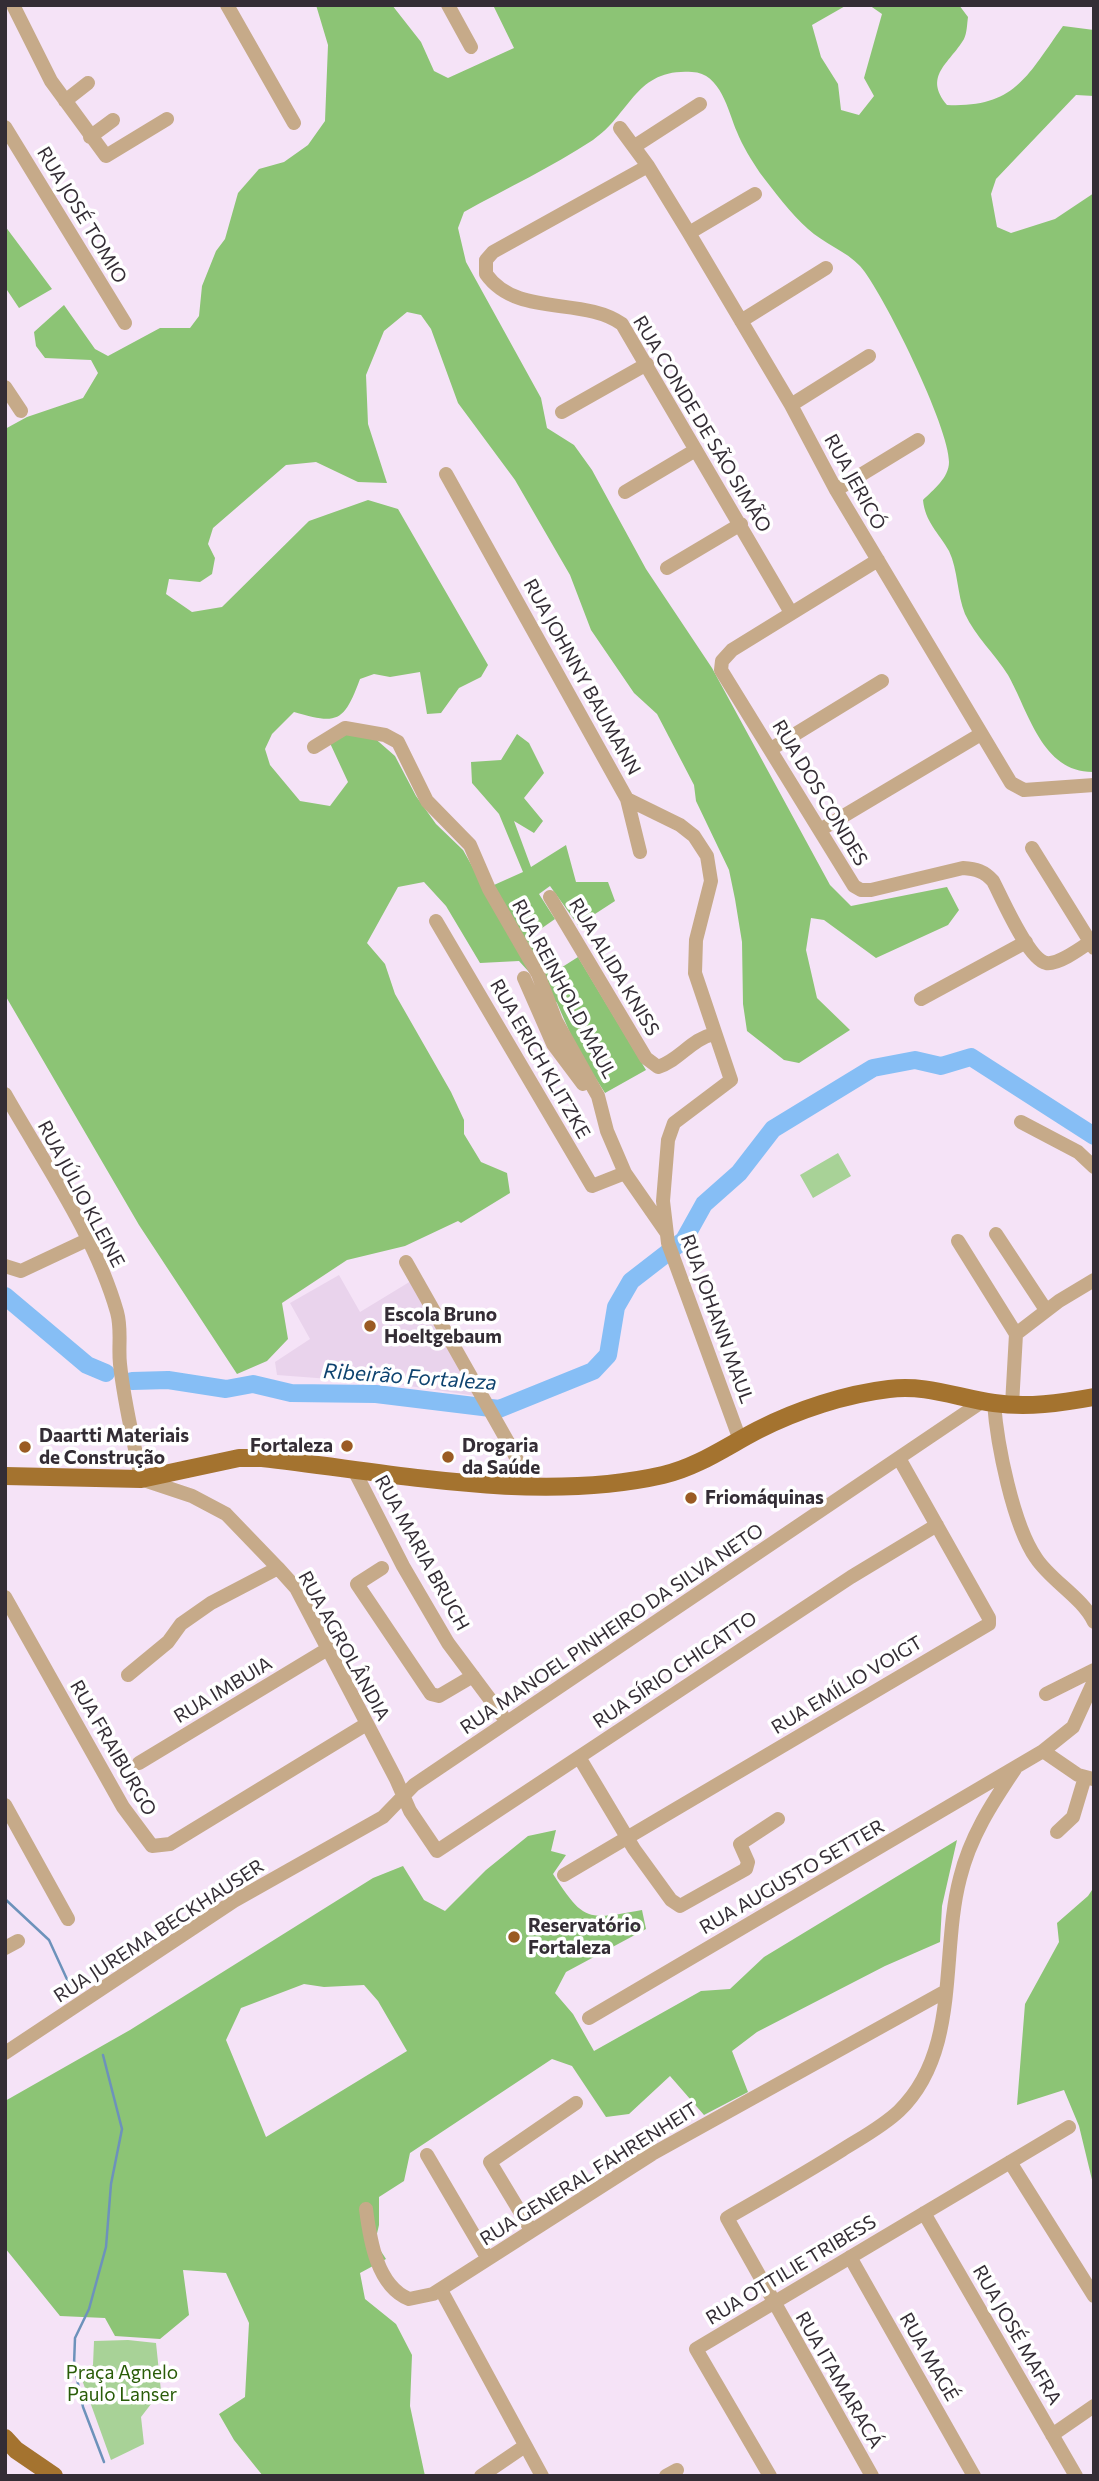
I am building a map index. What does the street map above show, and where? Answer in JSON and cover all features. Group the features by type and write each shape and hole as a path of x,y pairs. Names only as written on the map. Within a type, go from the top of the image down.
{"main road":[{"path":"5,1476 141,1479 239,1458 528,1485 597,1484 663,1475 700,1462 740,1440 800,1413 891,1388 935,1389 996,1403 1094,1397"},
{"path":"6,2441 31,2462 54,2476"}],"street":[{"path":"13,5 65,101 106,156 167,119"},
{"path":"227,5 294,123"},
{"path":"449,5 471,47"},
{"path":"65,101 89,83"},
{"path":"635,146 701,104"},
{"path":"90,136 113,120"},
{"name":"RUA JOSÉ TOMIO","path":"5,127 125,323"},
{"name":"RUA JERICÓ","path":"620,128 635,146 689,233 791,405 836,490 1011,783 1018,788 1094,785"},
{"name":"RUA CONDE DE SÃO SIMÃO","path":"648,166 493,252 485,260 485,274 501,290 554,308 614,318 622,324 790,611"},
{"path":"689,233 755,194"},
{"path":"741,321 826,268"},
{"path":"791,405 869,356"},
{"path":"562,412 647,363"},
{"path":"5,387 22,411"},
{"path":"836,490 918,440"},
{"path":"625,492 694,451"},
{"name":"RUA JOHNNY BAUMANN","path":"446,474 627,799 680,825 694,836 707,856 711,881 696,940 695,964 714,1034"},
{"path":"667,568 741,524"},
{"name":"RUA DOS CONDES","path":"878,560 790,611 732,650 722,661 721,670 854,886 861,890 963,868 986,873 1026,942 1039,959 1048,963 1092,945"},
{"path":"771,749 882,681"},
{"name":"RUA REINHOLD MAUL","path":"314,747 345,728 385,734 398,742 427,801 470,845 489,889 538,974 556,1021 598,1096 607,1130 625,1173 667,1238"},
{"path":"820,830 981,734"},
{"path":"627,799 640,852"},
{"path":"1032,848 1092,945"},
{"name":"RUA ALIDA KNISS","path":"550,897 646,1058 658,1067 666,1064 699,1037 714,1034"},
{"name":"RUA ERICH KLITZKE","path":"436,921 592,1186 625,1173"},
{"path":"920,999 1026,942"},
{"path":"524,978 561,1056 580,1083 591,1086"},
{"name":"RUA JOHANN MAUL","path":"714,1034 732,1080 674,1122 670,1131 663,1201 667,1238 740,1440"},
{"name":"RUA JÚLIO KLEINE","path":"5,1094 87,1240 118,1315 124,1391 141,1479"},
{"path":"1021,1122 1078,1152 1094,1167"},
{"path":"996,1234 1046,1310"},
{"path":"5,1266 21,1271 87,1240"},
{"path":"958,1241 1016,1334"},
{"path":"406,1262 495,1419 528,1485"},
{"path":"1094,1280 1046,1310 1016,1334 996,1403 995,1424 1022,1534 1037,1560 1094,1622"},
{"name":"RUA MANOEL PINHEIRO DA SILVA NETO","path":"403,1797 414,1785 900,1460 996,1403"},
{"name":"RUA EMÍLIO VOIGT","path":"564,1875 989,1624 989,1618 900,1460"},
{"name":"RUA MARIA BRUCH","path":"355,1470 403,1566 448,1643 507,1722"},
{"name":"RUA AGROLÂNDIA","path":"141,1479 192,1496 226,1514 296,1588 403,1797 437,1851"},
{"name":"RUA SÍRIO CHICATTO","path":"437,1851 851,1577 937,1525"},
{"path":"382,1567 357,1584 431,1694 439,1696 473,1676"},
{"path":"128,1675 168,1642 181,1624 211,1603 278,1568"},
{"name":"RUA FRAIBURGO","path":"5,1597 123,1807 152,1846 170,1844 365,1725"},
{"name":"RUA IMBUIA","path":"139,1763 326,1650"},
{"path":"1046,1694 1094,1670"},
{"name":"RUA AUGUSTO SETTER","path":"589,2018 1043,1751 1073,1727 1094,1681"},
{"path":"1043,1751 1089,1778 1073,1816 1056,1832"},
{"path":"579,1757 629,1839 671,1900 680,1906 746,1869 748,1862 740,1844 778,1819"},
{"path":"944,1992 962,1869 988,1810 1015,1769"},
{"name":"RUA JUREMA BECKHAUSER","path":"5,2053 234,1901 383,1817 403,1797"},
{"path":"5,1805 68,1919"},
{"name":"RUA GENERAL FAHRENHEIT","path":"366,2209 375,2255 394,2290 409,2300 441,2290 652,2154 944,1992"},
{"name":"RUA ITAMARACÁ","path":"872,2476 772,2303 727,2218 879,2127 900,2110 914,2092 936,2051 944,1992"},
{"path":"531,2230 490,2162 576,2103"},
{"name":"RUA OTTILIE TRIBESS","path":"770,2476 695,2349 1069,2127"},
{"path":"427,2155 488,2259"},
{"path":"1010,2162 1094,2297"},
{"name":"RUA JOSÉ MAFRA","path":"924,2213 1076,2476"},
{"name":"RUA MAGÉ","path":"850,2257 974,2476"},
{"path":"441,2290 542,2476"},
{"path":"1052,2435 1094,2406"},
{"path":"481,2476 525,2446"}],"shaded area":[{"name":"Escola Bruno Hoeltgebaum","path":"339,1275 360,1312 411,1281 476,1396 396,1384 277,1375 275,1362 310,1339 290,1303"}],"green space":[{"path":"316,5 392,5 421,42 434,71 448,78 514,48 493,5 847,5 812,25 821,57 838,84 841,110 859,115 874,96 864,78 882,14 869,5 959,5 968,17 966,34 941,70 937,86 947,105 970,105 1004,95 1028,74 1063,26 1094,30 1094,96 1076,95 996,179 991,194 997,227 1011,233 1055,219 1094,193 1094,772 1076,770 1049,752 1039,738 1008,675 965,614 952,558 929,521 923,500 946,473 949,462 946,445 914,361 884,303 860,266 808,229 777,195 747,153 722,95 710,79 692,72 658,77 635,95 593,140 464,212 458,228 466,262 541,398 547,428 574,445 592,470 646,569 712,668 830,885 851,906 947,887 959,910 948,925 876,958 824,920 811,918 806,950 817,998 850,1030 799,1063 784,1060 747,1031 743,1004 742,942 729,870 696,801 694,785 657,714 634,693 591,630 570,575 515,480 458,403 431,329 421,315 407,312 384,331 366,375 368,424 387,483 358,482 316,462 286,465 213,528 208,544 215,558 212,574 200,582 169,579 166,594 192,612 222,607 309,521 368,500 398,509 488,665 481,677 459,688 441,713 427,714 420,672 390,677 374,674 360,679 349,704 338,716 330,719 294,712 272,734 265,749 270,765 300,801 330,806 348,782 329,741 342,732 371,735 395,756 416,796 436,824 463,850 485,889 523,872 499,814 472,783 471,762 501,760 517,734 529,743 544,773 524,798 543,821 534,833 514,821 531,867 566,845 576,882 608,882 615,901 578,925 550,886 539,894 555,919 532,935 556,971 578,957 646,1070 605,1093 577,1049 557,1003 519,961 480,963 446,906 424,882 398,887 367,943 385,964 395,994 451,1092 464,1120 464,1134 481,1162 507,1173 510,1193 461,1223 458,1221 405,1246 347,1260 282,1303 288,1339 267,1361 237,1374 139,1225 5,995 5,429 27,417 83,398 98,373 91,360 45,358 36,346 34,332 64,305 95,349 108,356 160,328 190,328 199,316 202,286 216,251 225,239 238,193 259,169 284,162 308,145 325,121 328,45"},
{"path":"5,226 52,289 19,308 5,287"},
{"path":"838,1153 851,1176 813,1198 800,1175"},
{"path":"556,1830 551,1851 566,1855 553,1874 580,1909 598,1916 642,1910 646,1929 566,1972 555,1993 573,2014 594,2051 701,1991 730,1989 764,1957 957,1840 942,1906 940,1942 885,1966 757,2032 732,2051 748,2092 704,2115 670,2076 629,2114 606,2117 572,2066 552,2059 410,2153 404,2181 379,2197 379,2225 375,2242 386,2259 360,2273 365,2299 396,2324 412,2355 410,2406 425,2476 263,2476 234,2440 219,2414 245,2397 249,2323 226,2273 183,2270 189,2315 160,2339 115,2336 105,2318 60,2316 5,2248 5,2101 130,2030 373,1878 403,1866 424,1900 445,1911 486,1870 528,1836","holes":["304,1984 324,1987 364,1985 378,2001 407,2051 266,2137 226,2040 241,2008"]},
{"path":"1094,1887 1094,2188 1079,2126 1064,2090 1017,2105 1025,2004 1059,1942 1057,1923 1088,1896"},
{"name":"Praça Agnelo Paulo Lanser","path":"94,2341 156,2343 161,2391 141,2417 144,2444 111,2460 81,2377 93,2365"}],"waterway":[{"name":"Ribeirão Fortaleza","path":"132,1381 168,1380 226,1389 253,1384 291,1393 376,1394 499,1409 593,1371 608,1355 616,1307 631,1281 684,1240 704,1204 739,1173 773,1129 873,1068 915,1060 941,1066 971,1057 1094,1136"},
{"name":"Ribeirão Fortaleza","path":"5,1296 87,1365 106,1373"},
{"path":"5,1899 49,1940 71,1988"},
{"path":"103,2055 122,2129 111,2184 106,2247 89,2309 75,2338 74,2365 83,2407 104,2462"}],"place":[{"name":"Escola Bruno Hoeltgebaum","path":"370,1326"},
{"name":"Fortaleza","path":"347,1446"},
{"name":"Daartti Materiais de Construção","path":"25,1447"},
{"name":"Drogaria da Saúde","path":"448,1457"},
{"name":"Friomáquinas","path":"691,1498"},
{"name":"Reservatório Fortaleza","path":"514,1937"}]}
